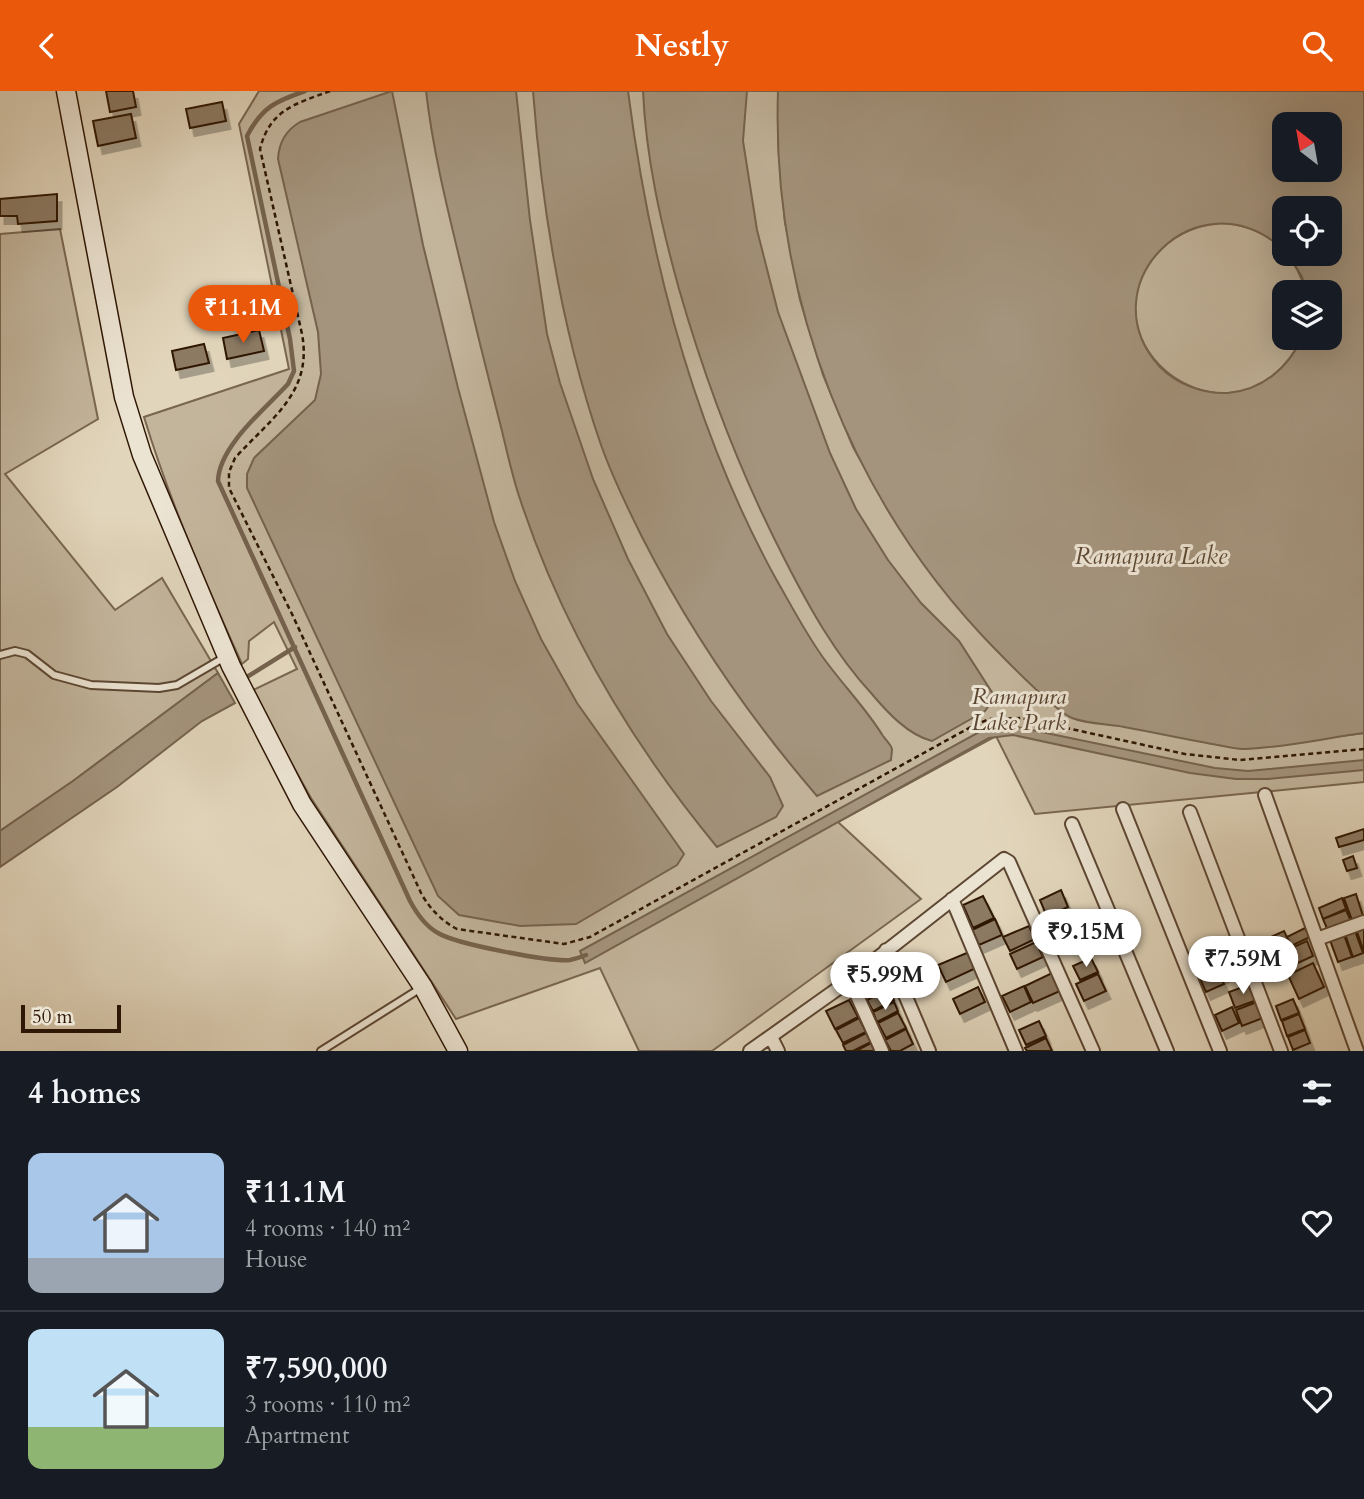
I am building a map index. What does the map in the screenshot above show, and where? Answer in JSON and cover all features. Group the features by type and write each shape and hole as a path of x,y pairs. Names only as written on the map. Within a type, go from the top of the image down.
{"main road":[{"path":"66,91 124,397 142,455 229,661 302,804 423,987 458,1051"}],"street":[{"path":"1265,795 1357,1051"},
{"path":"1123,809 1220,1051"},
{"path":"1190,812 1281,1051"},
{"path":"1072,824 1167,1051"},
{"path":"751,1051 850,979 1001,860 1009,862 1093,1051"},
{"path":"952,899 1016,1051"},
{"path":"1317,939 1364,922"},
{"path":"886,950 929,1051"},
{"path":"850,979 882,1051"},
{"path":"771,1037 778,1051"}],"lane":[{"path":"0,655 15,651 27,654 54,675 91,685 159,688 177,685 229,661"},
{"path":"321,1051 423,987"}],"path":[{"path":"331,91 290,106 273,121 262,139 260,149 302,334 304,358 301,378 293,394 234,458 228,480 229,488 292,614 422,895 434,913 457,929 564,944 590,937 989,719 1021,718 1219,759 1260,760 1364,749"}],"green space":[{"name":"Ramapura Lake Park","path":"259,91 778,91 778,143 785,222 800,300 823,375 853,447 891,515 935,579 985,638 1041,693 1242,749 1364,733 1364,782 1035,814 996,736 838,822 921,899 712,1051 639,1051 600,968 456,1019 311,798 251,691 297,669 274,622 249,641 248,659 242,664 189,542 144,417 289,369 239,124"},
{"path":"1220,223 1236,225 1264,235 1272,241 1272,266 1295,266 1302,280 1272,280 1272,350 1293,350 1276,374 1244,391 1210,392 1179,380 1154,359 1138,329 1136,296 1152,260 1174,239 1200,227"},
{"path":"60,229 98,419 5,474 115,610 162,578 218,673 73,781 0,831 0,234"}],"water":[{"path":"392,91 423,245 458,388 494,522 515,581 541,639 577,703 684,854 677,865 576,924 520,926 459,915 438,896 247,488 247,474 254,458 315,400 321,374 318,332 278,159 280,147 287,133 300,122"},
{"path":"426,91 516,91 530,220 547,334 560,383 593,479 628,559 667,634 711,701 770,777 783,806 776,817 717,847 656,767 602,682 578,638 537,546 514,481 450,221"},
{"path":"533,91 628,91 637,155 663,280 698,403 721,463 747,522 804,628 892,749 891,760 817,796 767,735 700,639 660,572 610,468 587,402 565,315 548,226"},
{"path":"643,91 747,91 743,141 757,230 778,312 830,453 856,509 888,560 921,603 959,641 995,697 985,711 932,741 915,734 898,722 846,662 804,595 753,494 713,393 679,289 655,191"},
{"name":"Ramapura Lake","path":"778,91 1364,91 1364,733 1244,749 1091,723 1072,718 1055,707 997,651 946,593 901,531 862,464 830,393 806,320 789,245 779,168","holes":["1272,196 1342,196 1342,266 1295,266 1303,280 1342,280 1342,350 1295,350 1272,376 1252,387 1228,393 1191,387 1160,367 1141,336 1136,304 1144,274 1162,249 1187,231 1218,224 1251,229 1272,242"]},
{"path":"218,673 235,703 202,721 117,787 0,867 0,831 73,781"},
{"path":"1012,726 1215,768 1248,771 1364,760 1364,770 1268,779 1236,779 1190,773 1013,735 989,738 585,963 580,951 981,731"}],"building":[{"path":"106,91 133,91 136,107 110,112"},
{"path":"222,102 226,121 190,128 186,109"},
{"path":"131,114 136,138 98,146 93,121"},
{"path":"57,194 57,221 18,224 17,216 0,216 0,199"},
{"path":"259,330 264,351 227,359 223,338"},
{"path":"204,344 209,363 176,370 172,351"},
{"path":"1364,829 1364,840 1339,847 1336,838"},
{"path":"1353,856 1357,868 1347,871 1343,860"},
{"path":"1061,890 1068,907 1047,917 1040,900"},
{"path":"1356,894 1363,916 1352,920 1344,898"},
{"path":"983,896 994,918 973,928 963,905"},
{"path":"1342,898 1346,909 1323,919 1319,908"},
{"path":"1346,910 1351,921 1328,931 1323,919"},
{"path":"995,919 1002,935 979,945 972,930"},
{"path":"1029,926 1035,939 1010,951 1003,937"},
{"path":"1364,926 1364,952 1356,929"},
{"path":"1305,928 1310,937 1291,946 1287,937"},
{"path":"1284,931 1291,946 1279,952 1271,937"},
{"path":"1355,931 1363,953 1353,957 1345,934"},
{"path":"1344,935 1352,957 1338,962 1330,940"},
{"path":"1307,941 1313,956 1285,969 1278,954"},
{"path":"1036,942 1043,957 1017,969 1010,954"},
{"path":"1238,951 1244,966 1222,975 1216,959"},
{"path":"969,952 976,968 946,982 938,965"},
{"path":"1091,958 1098,972 1080,980 1073,966"},
{"path":"921,962 925,970 913,976 909,968"},
{"path":"1214,962 1224,984 1206,992 1196,970"},
{"path":"1313,963 1324,987 1299,999 1288,975"},
{"path":"1052,973 1060,991 1033,1003 1025,986"},
{"path":"1098,974 1106,991 1084,1001 1076,984"},
{"path":"1251,984 1257,1000 1235,1008 1229,992"},
{"path":"1024,986 1031,1002 1010,1012 1002,996"},
{"path":"978,987 985,1002 960,1014 953,999"},
{"path":"888,989 894,1000 873,1011 867,1000"},
{"path":"1293,999 1299,1013 1281,1020 1276,1006"},
{"path":"849,1000 858,1017 835,1029 826,1011"},
{"path":"894,1002 898,1011 877,1022 873,1012"},
{"path":"1257,1002 1263,1018 1242,1026 1236,1010"},
{"path":"1232,1007 1239,1023 1222,1031 1215,1015"},
{"path":"898,1013 906,1028 886,1038 878,1023"},
{"path":"1299,1014 1305,1029 1287,1036 1282,1021"},
{"path":"859,1018 866,1032 843,1043 836,1030"},
{"path":"1039,1021 1046,1036 1026,1045 1019,1030"},
{"path":"906,1029 913,1044 900,1051 891,1051 885,1040"},
{"path":"1305,1030 1310,1043 1293,1050 1288,1037"},
{"path":"866,1033 871,1042 853,1051 846,1051 843,1045"},
{"path":"1046,1038 1052,1051 1027,1051 1025,1048"},
{"path":"871,1043 875,1051 856,1051"}],"waterway":[{"path":"305,91 271,106 258,118 247,136 290,339 294,371 288,384 256,416 226,455 218,481 410,901 422,919 438,933 482,947 559,960 586,955"},
{"path":"242,680 295,647"}]}
